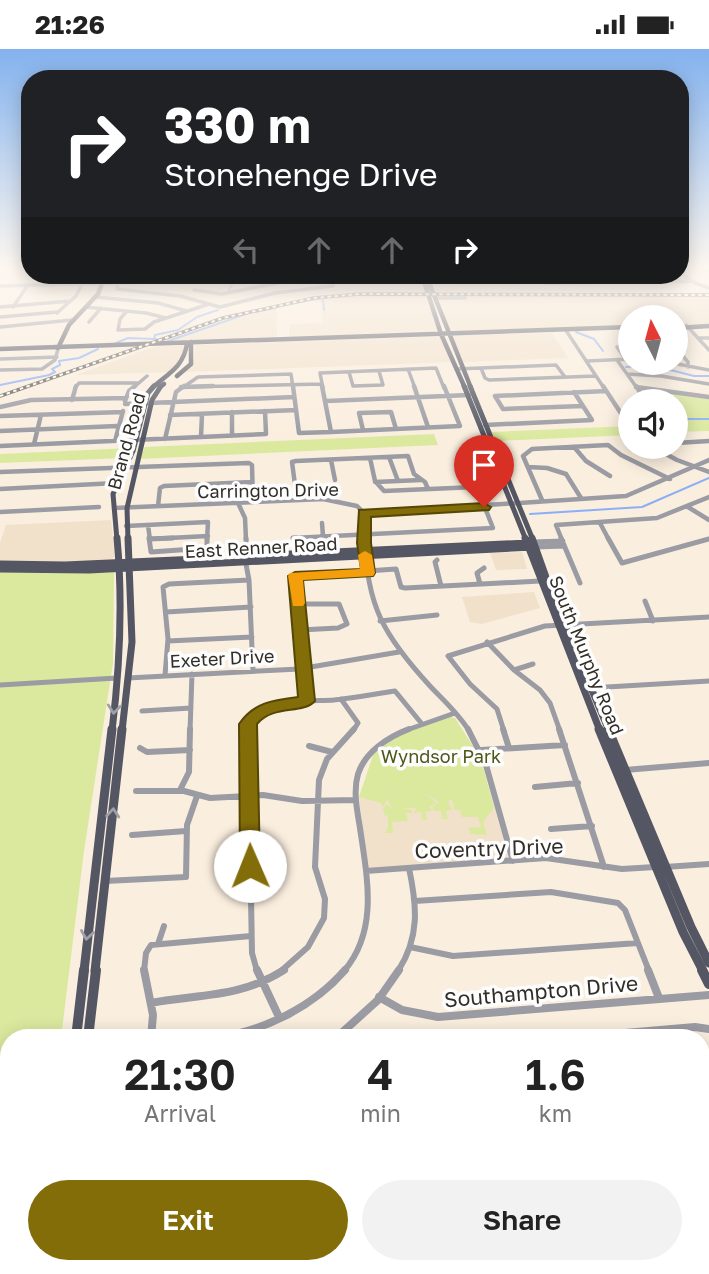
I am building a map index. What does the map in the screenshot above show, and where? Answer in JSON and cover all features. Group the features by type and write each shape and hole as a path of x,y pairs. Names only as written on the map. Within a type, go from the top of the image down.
{"main road":[{"path":"58,347 67,324"},
{"name":"South Murphy Road","path":"441,324 501,466 620,770 661,867 709,963"},
{"path":"688,326 709,325"},
{"path":"0,350 618,328"},
{"path":"566,330 618,330"},
{"name":"Brand Road","path":"77,1029 117,678 127,508 148,403 156,391 187,369 190,344"},
{"name":"Brand Road","path":"89,1029 107,881 132,620 124,565 119,554 113,494 116,483 140,440"},
{"name":"South Murphy Road","path":"532,545 540,581 561,625"},
{"name":"East Renner Road","path":"0,566 64,571 201,560 247,562 532,545"},
{"path":"102,564 113,561 119,554"},
{"name":"East Renner Road","path":"0,566 124,565"},
{"path":"121,621 132,620"},
{"path":"117,678 128,678"},
{"name":"South Murphy Road","path":"661,867 682,932 709,984"}],"street":[{"path":"0,327 25,324"},
{"path":"119,324 118,330 145,329 154,324"},
{"path":"688,327 709,350"},
{"path":"566,330 618,407"},
{"path":"698,338 709,338"},
{"path":"0,370 42,369 57,357 58,347"},
{"path":"0,359 57,357"},
{"path":"587,361 617,360"},
{"path":"459,369 556,365 565,377"},
{"path":"688,367 709,370"},
{"path":"165,439 176,392 198,377 289,374 299,433 331,432 363,430 428,428 460,426 436,368 320,373 331,432"},
{"path":"481,368 486,380 596,376"},
{"path":"408,369 428,428"},
{"path":"349,372 353,386 383,385 379,371"},
{"path":"628,375 636,387 709,397"},
{"path":"644,375 709,384"},
{"path":"115,441 125,402 137,383 147,376"},
{"path":"541,378 550,393"},
{"path":"72,400 79,383 137,383"},
{"path":"181,387 322,384"},
{"path":"582,406 506,409 501,408 495,396 606,391"},
{"path":"483,425 590,420 574,393"},
{"path":"326,401 470,395"},
{"path":"0,407 28,400 148,403 294,397"},
{"path":"170,415 296,410"},
{"path":"0,446 266,434 265,411"},
{"path":"0,417 123,412"},
{"path":"232,412 232,436"},
{"path":"363,430 359,413 391,412 396,429"},
{"path":"201,437 202,414"},
{"path":"34,445 41,415"},
{"path":"0,431 117,426"},
{"path":"688,442 709,441"},
{"path":"542,500 523,456 532,449 610,446 621,456 670,479"},
{"path":"574,447 586,461 610,476"},
{"path":"297,500 293,461 408,456 414,474 428,489"},
{"path":"389,457 398,481"},
{"path":"370,458 376,482 384,491 476,487"},
{"path":"678,459 709,472"},
{"path":"331,460 335,480"},
{"path":"513,861 481,750 455,713 400,652 380,621 365,553 364,513 484,507 515,501 626,496 709,460"},
{"path":"0,472 87,467 124,469 251,464 253,502"},
{"path":"528,467 547,468 566,474 581,498"},
{"path":"293,538 493,528 472,475 468,473"},
{"path":"376,482 421,480"},
{"path":"158,506 160,488 164,486 252,482"},
{"path":"0,489 116,483"},
{"path":"580,583 556,525 657,519 709,497"},
{"name":"Carrington Drive","path":"114,508 297,500 344,502 357,506 364,513"},
{"path":"238,503 245,518 253,671"},
{"path":"0,512 99,507"},
{"path":"688,507 709,520"},
{"path":"126,526 208,523 208,536 198,557 201,560"},
{"path":"322,523 323,536"},
{"path":"600,523 622,563 709,539"},
{"path":"148,525 150,552 203,550"},
{"path":"149,538 208,536"},
{"name":"East Renner Road","path":"532,545 564,544"},
{"path":"438,560 435,562 441,586"},
{"path":"480,585 477,573 484,568"},
{"path":"307,701 295,576 396,569 401,587 540,581"},
{"path":"165,675 168,641 162,589 164,585 249,580"},
{"path":"645,601 653,621"},
{"path":"298,604 339,604 347,624 338,628 300,630"},
{"path":"166,612 251,607"},
{"path":"380,621 437,615"},
{"path":"509,748 500,716 493,704 470,684 447,657 534,628 709,617"},
{"path":"168,641 252,637"},
{"path":"487,642 545,697 565,745 604,867"},
{"name":"Exeter Drive","path":"128,678 304,668 353,663 400,652"},
{"path":"514,670 533,664"},
{"path":"180,790 189,772 192,674"},
{"path":"0,685 117,678"},
{"path":"586,688 709,681"},
{"path":"279,1017 260,981 253,960 247,730 250,720 269,706 395,691 422,724"},
{"path":"151,1003 181,997 216,996 260,981 284,969 302,955 313,940 323,921 326,904 315,865 316,802 320,773 332,752 358,723 341,699"},
{"path":"142,711 191,708"},
{"path":"250,1029 317,997 338,978 359,950 370,918 356,800 357,780 362,766 370,755 391,737 455,713"},
{"path":"309,745 332,752"},
{"path":"481,750 565,745"},
{"path":"140,748 147,752 190,750"},
{"path":"620,770 709,762"},
{"path":"535,787 578,783"},
{"path":"136,791 180,790 210,798 249,795 316,802 356,800"},
{"path":"95,882 186,877 186,831 190,808 197,796"},
{"path":"551,829 592,826"},
{"path":"132,835 186,831"},
{"name":"Coventry Drive","path":"366,871 546,858 604,867 709,864"},
{"path":"349,1029 400,970 410,947 417,914 409,868"},
{"path":"415,901 551,892 618,902 624,907 659,999"},
{"path":"158,944 164,926 168,943"},
{"path":"151,1029 151,1003 145,981 145,957 151,944 251,936"},
{"path":"410,947 453,956 638,943"},
{"name":"Southampton Drive","path":"379,997 402,1010 438,1017 709,995"},
{"path":"675,1029 709,1029"}],"shaded area":[{"path":"217,324 277,324 277,338 168,342"},
{"path":"289,324 436,324 438,330 289,338"},
{"path":"446,324 618,324 618,326 452,331"},
{"path":"552,333 568,358 463,362 452,335"},
{"path":"441,337 452,362 185,372 194,359 195,345"},
{"path":"186,345 185,356 175,372 76,375 156,346"},
{"path":"111,520 115,557 108,561 73,564 0,561 0,543 6,525"},
{"path":"522,552 527,569 496,570 490,553"},
{"path":"534,592 540,608 482,624 470,622 462,597"},
{"path":"489,788 509,859 367,869 359,797"}],"green space":[{"path":"688,395 709,399 709,431 688,432"},
{"path":"618,427 618,436 496,441 492,432"},
{"path":"434,434 438,445 139,459 145,447"},
{"path":"131,448 125,458 0,463 0,454"},
{"path":"0,572 114,572 113,663 84,851 62,1029 0,1029"},
{"name":"Wyndsor Park","path":"450,717 455,718 481,759 494,808 483,822 487,835 469,834 471,832 467,828 481,827 478,817 462,817 460,810 454,810 452,800 448,801 452,810 446,811 448,819 442,819 441,811 434,811 432,807 439,802 425,793 437,803 429,807 433,811 425,812 427,820 422,820 421,812 414,813 416,808 403,808 412,810 412,813 406,813 408,821 392,822 393,833 385,833 388,828 388,815 385,816 383,808 387,804 392,809 388,801 391,795 383,807 381,803 359,797 373,755 399,735"}],"waterway":[{"path":"154,339 155,335 178,330 187,324"},
{"path":"168,341 217,324"},
{"path":"576,332 594,339 603,351"},
{"path":"116,343 128,338 154,339"},
{"path":"154,339 162,340"},
{"path":"0,385 49,375 55,372 52,369 60,365 59,361 79,358 98,349"},
{"path":"688,374 709,376"},
{"path":"688,419 709,419"},
{"path":"530,514 642,507 709,478"}],"railway":[{"path":"0,396 205,324"}],"slow traffic":[{"path":"298,603 295,576 368,573 365,555"}],"route":[{"path":"250,866 248,724 261,710 269,706 307,701 295,576 368,573 364,513 484,507"}]}
